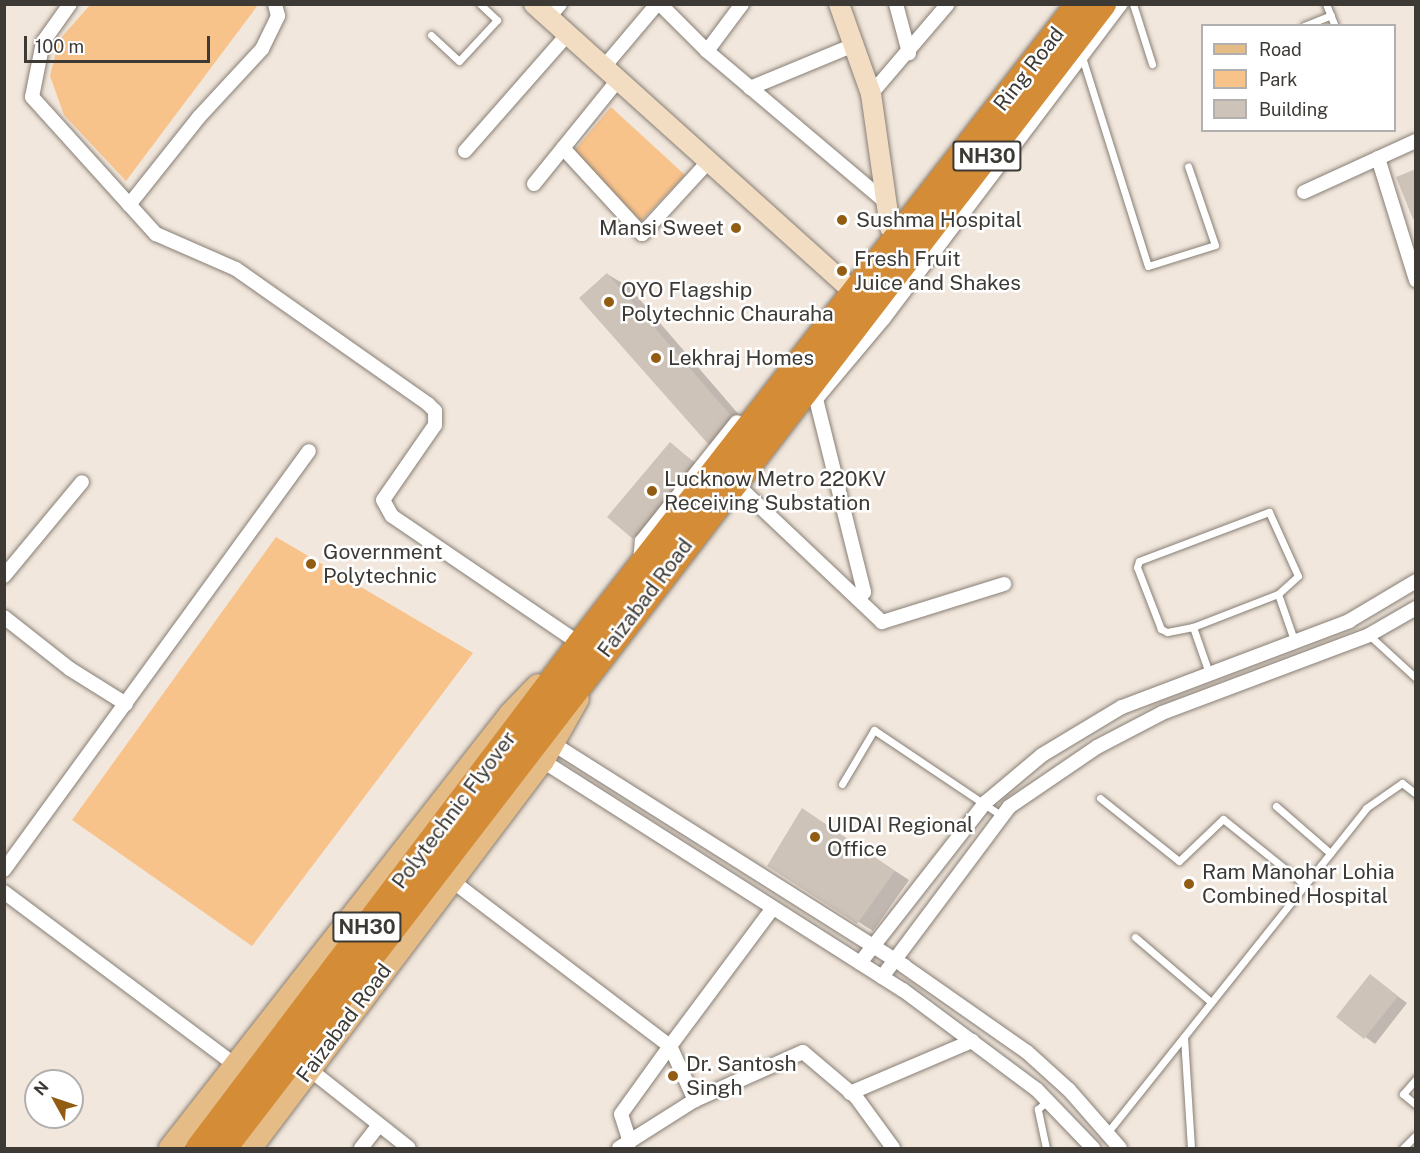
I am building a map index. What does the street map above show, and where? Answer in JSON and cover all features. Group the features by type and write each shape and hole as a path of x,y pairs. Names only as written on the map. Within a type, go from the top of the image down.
{"highway":[{"name":"Ring Road","path":"591,647 640,567 864,301 1079,4"},
{"name":"Faizabad Road","path":"591,647 808,400 864,301 1103,4"},
{"name":"Polytechnic Flyover","path":"224,1149 591,647"},
{"name":"Polytechnic Flyover","path":"199,1149 543,711"}],"main road":[{"name":"Faizabad Road","path":"251,1149 451,880 549,753 591,647"},
{"name":"Faizabad Road","path":"170,1149 510,714 591,647"}],"street":[{"path":"70,4 43,42 32,98 156,234 236,269 428,404 435,411 435,425 383,500 392,516 591,647"},
{"path":"129,205 199,117 262,49 278,16 275,4"},
{"path":"534,4 554,11 567,35 707,163 864,301"},
{"path":"534,184 563,148 658,4 707,51 887,203"},
{"path":"707,51 742,4"},
{"path":"839,4 856,44 871,94 890,228"},
{"path":"896,4 909,53"},
{"path":"871,94 909,53 948,4"},
{"path":"864,301 890,228 1062,4"},
{"path":"864,301 1082,57 1121,4"},
{"path":"465,151 567,35"},
{"path":"750,88 856,44"},
{"path":"1304,192 1416,141"},
{"path":"563,148 642,234 707,163"},
{"path":"1378,158 1416,280"},
{"path":"808,400 864,592 858,599"},
{"path":"4,870 309,451"},
{"path":"4,576 82,482"},
{"path":"734,482 882,622 1004,584"},
{"path":"860,963 986,802 1042,755 1122,707 1349,621 1416,581"},
{"path":"882,977 1009,807 1097,747 1162,713 1369,634 1416,608"},
{"path":"4,616 70,669 126,704"},
{"path":"549,753 660,811 895,960 1027,1052 1069,1090 1120,1149"},
{"path":"549,753 649,829 882,977 972,1041 1048,1100 1090,1146 1107,1133"},
{"path":"649,829 660,811"},
{"path":"938,864 955,878"},
{"path":"451,880 670,1046 695,1100"},
{"path":"4,892 235,1065"},
{"path":"773,908 621,1114 624,1145 695,1100 803,1052 850,1093 892,1149"},
{"path":"850,1093 972,1041"},
{"path":"309,1069 408,1149"},
{"path":"361,1149 379,1125"},
{"path":"1107,1133 1107,1149"}],"lane":[{"path":"431,35 459,61 497,20 480,4"},
{"path":"1133,4 1152,64"},
{"path":"1326,4 1334,24"},
{"path":"1309,24 1331,15"},
{"path":"1082,57 1148,266 1215,245 1188,166"},
{"path":"1269,512 1298,576 1278,594 1193,627 1167,632 1161,628 1137,567 1139,561 1269,512"},
{"path":"1278,594 1294,640"},
{"path":"1193,627 1209,674"},
{"path":"1369,634 1416,678"},
{"path":"842,784 874,730 986,802 1002,816"},
{"path":"1107,1133 1366,808 1402,783 1416,794"},
{"path":"1100,798 1179,861 1223,819 1305,885"},
{"path":"1276,806 1330,853"},
{"path":"1135,937 1210,1001"},
{"path":"1184,1037 1191,1149"},
{"path":"1416,1079 1403,1094 1416,1106"},
{"path":"1046,1149 1038,1109 1048,1100"},
{"path":"1403,1149 1416,1135"}],"green space":[{"path":"90,5 258,5 126,181 64,115 50,76 59,40"},
{"path":"611,107 685,175 641,221 574,151"},
{"path":"276,537 473,653 252,946 72,820"}],"building":[{"path":"1416,169 1416,218 1413,219 1396,177"},
{"name":"Lekhraj Homes","path":"607,273 733,418 709,445 579,298"},
{"name":"Lucknow Metro 220KV Receiving Substation","path":"670,442 696,464 633,539 607,517"},
{"name":"UIDAI Regional Office","path":"802,808 895,871 857,924 767,866"},
{"path":"1370,974 1398,996 1364,1039 1336,1017"}],"place":[{"name":"Sushma Hospital","path":"842,220"},
{"name":"Mansi Sweet","path":"736,228"},
{"name":"Fresh Fruit Juice and Shakes","path":"842,271"},
{"name":"OYO Flagship Polytechnic Chauraha","path":"609,302"},
{"name":"Lekhraj Homes","path":"656,358"},
{"name":"Lucknow Metro 220KV Receiving Substation","path":"652,491"},
{"name":"Government Polytechnic","path":"311,564"},
{"name":"UIDAI Regional Office","path":"815,837"},
{"name":"Ram Manohar Lohia Combined Hospital","path":"1189,884"},
{"name":"Dr. Santosh Singh","path":"673,1076"}]}
